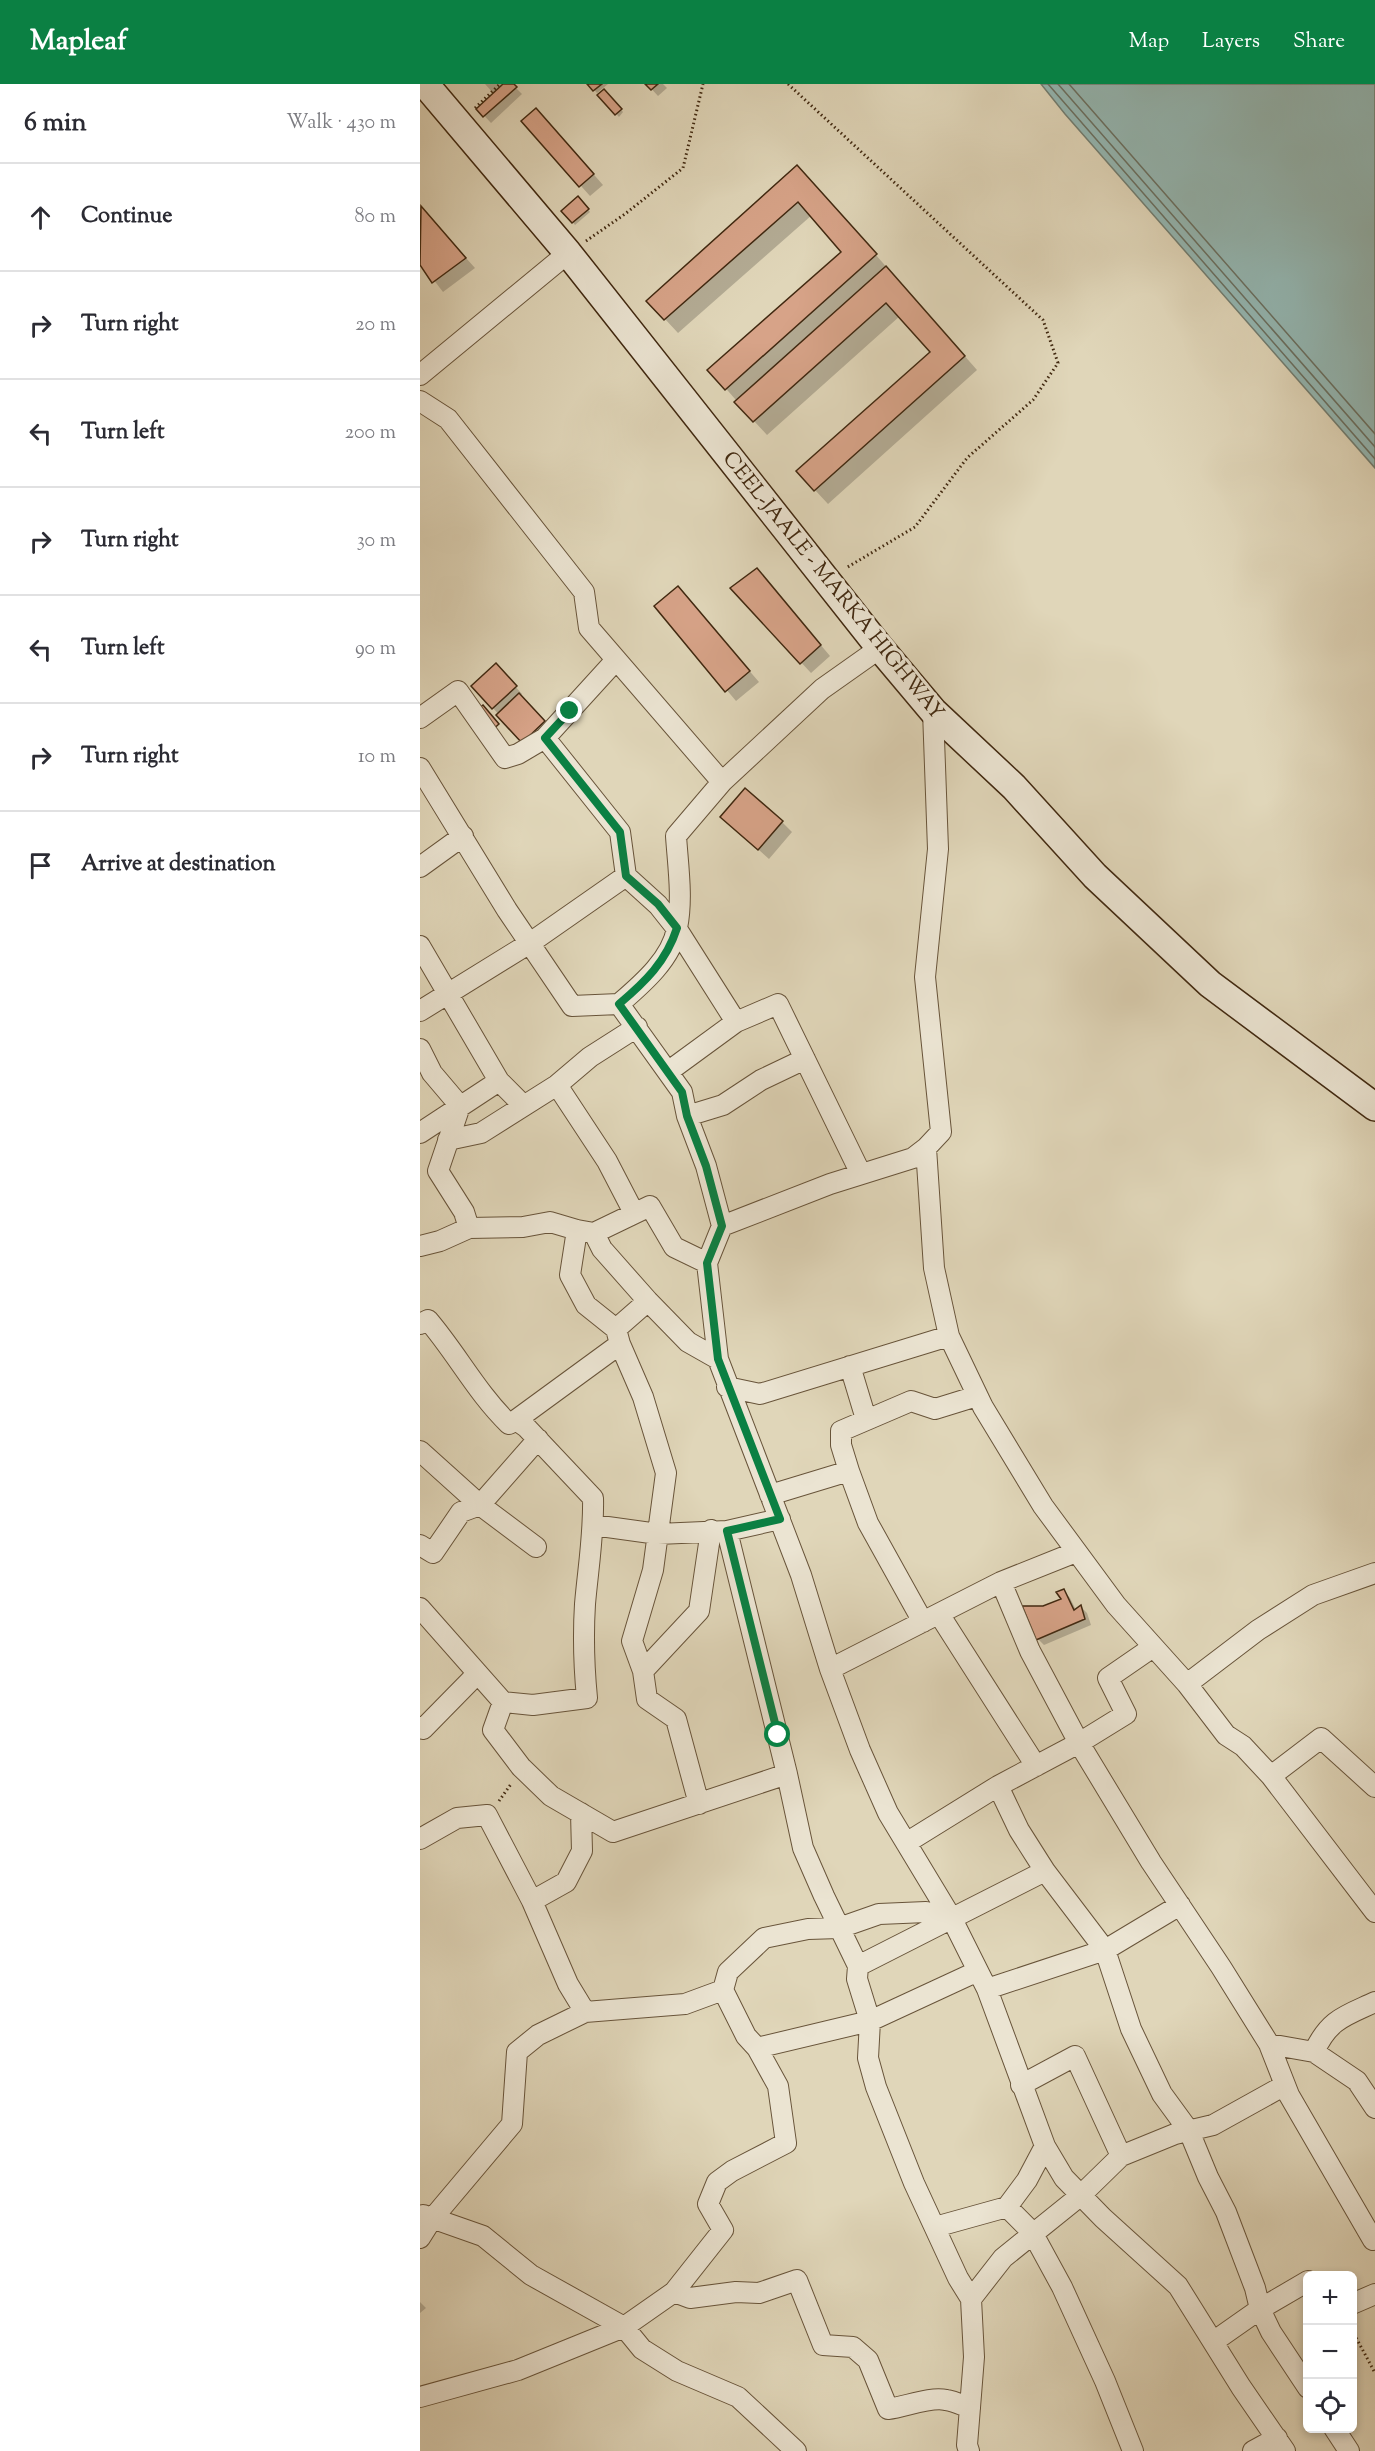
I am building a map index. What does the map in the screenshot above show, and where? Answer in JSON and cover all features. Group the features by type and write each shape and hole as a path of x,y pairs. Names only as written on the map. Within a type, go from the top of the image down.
{"street":[{"name":"CEEL-JAALE - MARKA HIGHWAY","path":"424,84 568,253 880,648 933,711 1014,787 1095,876 1210,984 1375,1107"},
{"path":"420,375 568,253"},
{"path":"420,401 448,419 584,592 589,628 722,782"},
{"path":"420,768 507,910 572,1006 619,1004 649,978 672,943 677,928 679,884 676,836 722,782 822,689 880,648"},
{"path":"420,718 458,691 505,758 518,754 545,738 616,660"},
{"path":"722,1226 861,1174 914,1158 941,1132 926,977 939,849 933,711"},
{"path":"545,738 620,832 626,876 658,904 677,928 736,1022"},
{"path":"420,867 463,837"},
{"path":"420,1011 530,943 626,876"},
{"path":"420,946 500,1081 523,1105"},
{"path":"619,1004 682,1092 687,1116 706,1166 722,1226 707,1263 718,1359 801,1575 830,1669 860,1750 888,1814 952,1919 987,1989 1021,2085 1046,2146 1064,2178 1080,2196 1178,2286 1281,2445 1253,2451"},
{"path":"669,1071 736,1022 778,1004 861,1174"},
{"path":"448,1140 481,1133 637,1028"},
{"path":"420,1049 432,1073 460,1106"},
{"path":"687,1116 723,1105 761,1080 805,1059"},
{"path":"420,1133 500,1081"},
{"path":"557,1084 607,1161 634,1213"},
{"path":"460,1106 438,1171 464,1212 469,1228"},
{"path":"926,1148 934,1268 949,1336 977,1396 1043,1506 1116,1605 1187,1684 1226,1735 1243,1746 1271,1776 1375,1912"},
{"path":"699,1804 676,1719 647,1699 643,1671 632,1641 653,1570 666,1473 643,1397 618,1337 586,1305 570,1275 585,1232 650,1206 674,1247 707,1263"},
{"path":"420,1246 440,1241 469,1228 523,1227 550,1222 585,1232 688,1342 718,1359"},
{"path":"423,1316 447,1342 487,1402 509,1425 618,1337 648,1301"},
{"path":"727,1387 760,1394 949,1336"},
{"path":"850,1366 866,1419"},
{"path":"977,1396 935,1409 911,1401 841,1431 841,1445 868,1523 931,1618 1036,1766"},
{"path":"420,1608 503,1702 533,1705 587,1698 584,1663 585,1605 593,1525 593,1498 538,1439 516,1420"},
{"path":"420,1545 433,1553 461,1512 480,1505 538,1439"},
{"path":"420,1451 480,1505 536,1547"},
{"path":"770,1495 849,1471"},
{"path":"593,1525 658,1534 719,1531 780,1519"},
{"path":"643,1671 699,1611 719,1531"},
{"path":"719,1531 788,1774 803,1848 858,1966 857,1979 870,2021 868,2058 876,2086 914,2183 971,2299 974,2357 967,2445 969,2451"},
{"path":"830,1669 1001,1582 1076,1552"},
{"path":"1187,1684 1258,1630 1313,1594 1375,1573"},
{"path":"1001,1582 1030,1651 1079,1743 1269,2044 1285,2085 1373,2240"},
{"path":"906,1843 998,1786 1079,1743 1126,1714 1108,1678 1153,1647"},
{"path":"420,1727 423,1729 477,1674"},
{"path":"503,1702 493,1730 521,1767 551,1796 613,1832 788,1774"},
{"path":"1271,1776 1321,1738 1375,1787"},
{"path":"998,1786 1019,1830 1045,1871 1105,1950 1131,2029 1162,2094 1189,2131 1208,2177 1226,2212 1255,2288 1260,2309 1271,2332 1303,2380"},
{"path":"532,1901 566,1882 582,1851 581,1813"},
{"path":"420,1839 457,1818 487,1815 532,1901 568,1984 585,2012"},
{"path":"858,1966 1045,1871"},
{"path":"987,1989 1105,1950 1180,1905"},
{"path":"420,2397 518,2370 624,2327 674,2292 723,2230 708,2204 717,2182 732,2171 786,2143 778,2086 757,2048 746,2036 723,1990 728,1972 764,1938 808,1929 839,1928 879,1914 926,1912 952,1919"},
{"path":"757,2048 870,2021 978,1971"},
{"path":"420,2238 426,2217 512,2124 517,2052 538,2035 585,2012 685,2004 723,1990"},
{"path":"1314,2052 1323,2032 1354,2010 1375,2002"},
{"path":"1269,2044 1314,2052 1357,2081 1375,2108"},
{"path":"1021,2085 1075,2056 1121,2156"},
{"path":"971,2299 1003,2258 1032,2232 1080,2196 1121,2156 1174,2134 1213,2126 1285,2085"},
{"path":"935,2227 1007,2207 1027,2180 1046,2146"},
{"path":"1007,2207 1032,2232 1067,2297 1106,2381 1133,2451"},
{"path":"426,2217 483,2236 531,2275 624,2327 642,2349 677,2371 738,2397 796,2451"},
{"path":"674,2292 690,2298 736,2292 759,2293 797,2280 823,2345 853,2347 868,2360 888,2409 910,2406 924,2400 945,2399 970,2408"},
{"path":"1213,2342 1260,2309 1303,2284"},
{"path":"1357,2302 1375,2294"},
{"path":"1337,2433 1349,2451"}],"path":[{"path":"459,123 500,84"},
{"path":"568,253 625,214 683,168 703,84"},
{"path":"788,84 1043,320 1058,363 1033,400 967,458 915,527 826,580"},
{"path":"487,1815 503,1797 521,1767"},
{"path":"1357,2338 1375,2373"}],"water":[{"path":"1041,84 1375,84 1375,468 1065,114"}],"building":[{"path":"503,84 514,84 517,87 483,117 476,109"},
{"path":"587,84 602,84 593,91"},
{"path":"645,84 658,84 651,90"},
{"path":"604,89 622,109 615,115 597,95"},
{"path":"536,108 594,174 579,187 521,121"},
{"path":"797,165 877,254 725,390 707,370 841,252 798,202 664,320 646,301"},
{"path":"578,196 589,209 572,223 561,211"},
{"path":"421,206 466,258 432,283 420,265"},
{"path":"886,266 965,356 814,491 796,471 930,352 886,303 753,422 734,402"},
{"path":"757,568 821,645 800,664 730,588"},
{"path":"678,586 750,671 725,692 654,606"},
{"path":"496,663 517,686 492,709 471,686"},
{"path":"519,693 545,721 522,743 496,715"},
{"path":"483,705 499,724 490,732 473,713"},
{"path":"745,788 783,821 758,850 720,817"},
{"path":"1064,1589 1074,1610 1081,1605 1085,1619 1036,1640 1022,1606 1043,1606 1061,1599 1056,1592"}],"route":[{"path":"570,711 545,738 620,832 626,876 658,904 677,928 672,943 649,978 619,1004 682,1092 687,1116 706,1166 722,1226 707,1263 718,1359 780,1519 727,1531 778,1735"}]}
